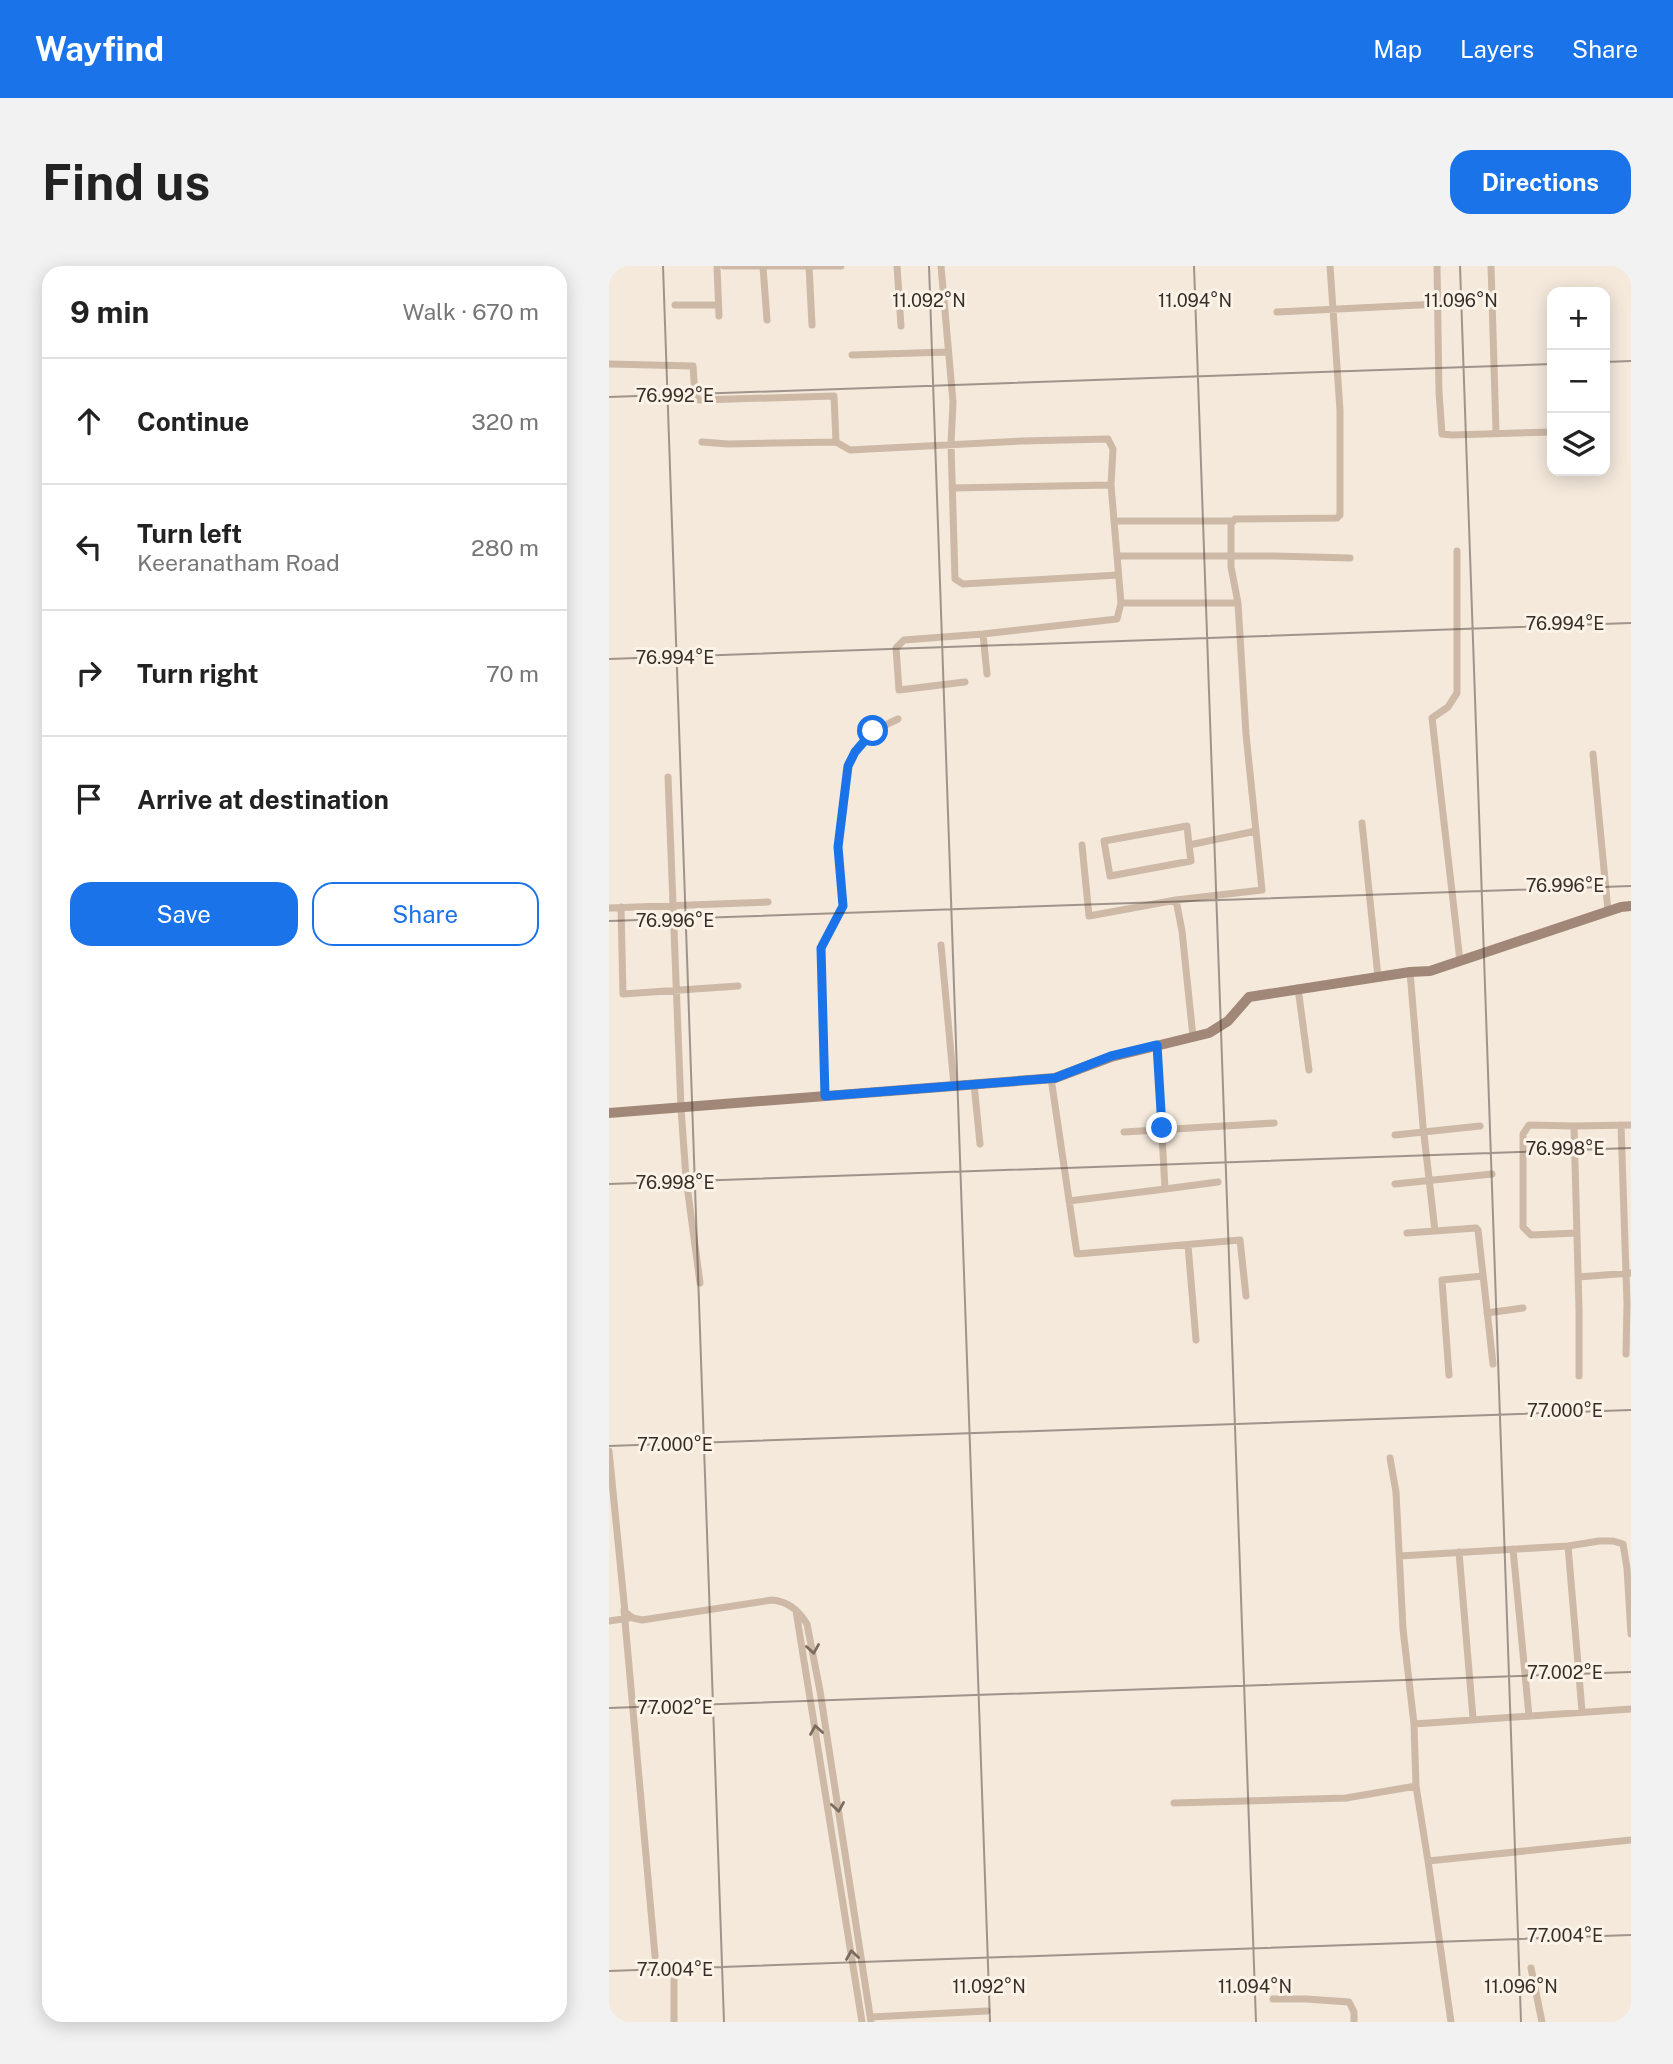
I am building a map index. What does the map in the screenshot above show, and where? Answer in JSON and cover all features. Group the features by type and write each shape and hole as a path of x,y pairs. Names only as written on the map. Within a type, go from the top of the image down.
{"street":[{"path":"717,266 719,316"},
{"path":"724,266 841,266"},
{"path":"809,266 813,326"},
{"path":"897,266 901,326"},
{"path":"941,266 953,402 951,444 955,579 958,583 1118,575"},
{"path":"1114,520 1320,519 1337,517 1340,514 1340,410 1329,266"},
{"path":"1437,266 1442,434 1547,432"},
{"path":"1490,266 1496,432"},
{"path":"763,267 767,320"},
{"path":"1277,312 1439,304"},
{"path":"675,305 718,305"},
{"path":"852,355 948,352"},
{"path":"609,364 693,366 695,395 699,400 834,396 836,442"},
{"path":"702,442 836,442 849,450 1108,439 1113,449 1111,485 1121,603 1117,620 904,640 896,648 899,690 965,682"},
{"path":"952,488 1111,485"},
{"path":"1082,845 1089,916 1176,900 1262,890 1246,734 1238,603 1231,557 1232,521"},
{"path":"1457,551 1457,694 1448,707 1432,718 1460,961"},
{"path":"1117,556 1350,558"},
{"path":"1121,603 1238,603"},
{"path":"983,634 987,674"},
{"path":"825,1096 821,948 843,906 838,847 848,766 855,752 873,731 898,719"},
{"path":"1593,754 1608,911"},
{"path":"668,777 681,1108 686,1178 700,1283"},
{"path":"1362,823 1378,976"},
{"path":"1187,826 1189,845 1191,861 1110,876 1104,841 1187,826"},
{"path":"1189,845 1256,831"},
{"path":"1176,900 1182,931 1193,1037"},
{"path":"609,908 768,902"},
{"path":"609,1113 1051,1078 1111,1056 1209,1033 1228,1021 1249,997 1378,976 1430,971 1608,911 1631,906"},
{"path":"621,907 623,994 738,986"},
{"path":"941,944 954,1086"},
{"path":"1410,972 1423,1132 1435,1231"},
{"path":"1298,988 1309,1070"},
{"path":"1157,1045 1165,1189"},
{"path":"1051,1078 1077,1254 1240,1241 1246,1296"},
{"path":"974,1084 980,1144"},
{"path":"1124,1132 1274,1123"},
{"path":"1577,1233 1531,1235 1523,1227 1523,1134 1526,1128 1529,1125 1631,1125"},
{"path":"1621,1125 1628,1273 1626,1354"},
{"path":"1395,1135 1480,1126"},
{"path":"1574,1126 1579,1376"},
{"path":"1395,1184 1492,1174"},
{"path":"1069,1201 1217,1182"},
{"path":"1407,1233 1476,1228 1493,1364"},
{"path":"1188,1245 1196,1340"},
{"path":"1578,1277 1628,1273"},
{"path":"1449,1375 1442,1280 1483,1276"},
{"path":"1487,1312 1523,1308"},
{"path":"609,1451 624,1606 629,1618 655,1956"},
{"path":"1390,1458 1396,1492 1403,1629 1414,1724 1416,1786 1451,2022"},
{"path":"1400,1556 1568,1546 1599,1541 1623,1544 1631,1634"},
{"path":"1568,1546 1582,1711"},
{"path":"1513,1549 1529,1716"},
{"path":"1459,1552 1473,1718"},
{"path":"609,1621 629,1618 642,1620 772,1600 781,1601 796,1611 807,1624 811,1636 871,2020 987,2011"},
{"path":"796,1611 862,2022"},
{"path":"1414,1724 1631,1709"},
{"path":"1174,1803 1346,1798 1416,1786"},
{"path":"1428,1861 1631,1840"},
{"path":"1531,1968 1542,2022"},
{"path":"674,1980 674,2022"},
{"path":"1273,1999 1349,2002 1354,2012 1354,2022"}],"route":[{"path":"873,731 855,752 848,766 838,847 843,906 821,948 825,1096 1055,1078 1111,1056 1157,1045 1162,1128"}]}
